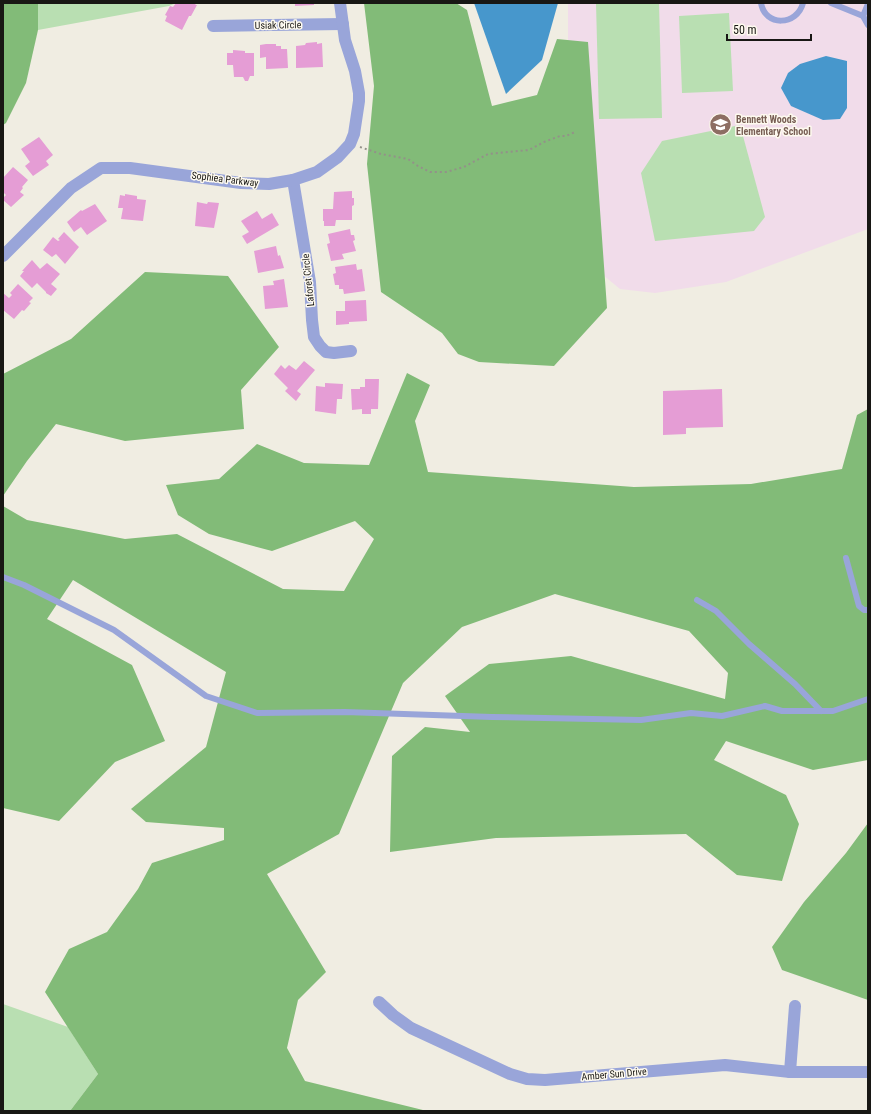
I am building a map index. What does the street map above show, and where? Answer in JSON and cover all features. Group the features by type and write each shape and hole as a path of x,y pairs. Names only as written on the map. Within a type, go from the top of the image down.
{"street":[{"path":"340,3 345,40 355,71 359,92 354,134 350,144"},
{"name":"Usiak Circle","path":"213,26 343,24"},
{"name":"Sophiea Parkway","path":"3,256 71,188 101,168 130,168 241,183 269,184 293,180 317,172 338,156 350,144"},
{"name":"Laforet Circle","path":"293,180 310,282 314,337 326,352 334,353 351,351"},
{"name":"Amber Sun Drive","path":"379,1002 393,1015 411,1028 510,1074 527,1079 545,1080 725,1065 790,1072 868,1072"},
{"path":"790,1072 795,1006"}],"lane":[{"path":"761,3 762,8 770,18 779,21 790,20 800,10 803,3"},
{"path":"831,3 862,16 868,24"},
{"path":"862,16 868,4"},
{"path":"846,558 859,606 864,610 868,610"},
{"path":"3,577 24,585 114,630 206,696 257,713 345,712 641,720 691,713 722,716 765,706 782,711 834,711 868,699"},
{"path":"697,600 716,611 749,644 795,684 821,711"}],"path":[{"path":"350,144 381,154 408,159 430,172 446,172 464,167 488,154 529,150 535,146 575,132"}],"shaded area":[{"name":"Bennett Woods Elementary School","path":"568,3 868,3 868,229 726,282 655,293 620,289 597,270 568,42"}],"green space":[{"path":"3,3 38,3 38,30 26,83 6,123 3,125"},
{"path":"38,3 176,3 169,6 38,30"},
{"path":"364,3 456,3 467,10 492,106 537,95 557,39 588,42 607,308 554,366 479,362 458,354 442,333 381,292 367,164 374,86"},
{"path":"596,3 659,3 662,118 599,119"},
{"path":"729,13 733,91 682,93 679,16"},
{"path":"740,125 765,217 754,231 655,241 641,173 662,141"},
{"path":"145,272 228,276 279,347 241,390 244,429 125,441 56,424 27,461 3,496 3,374 71,339"},
{"path":"407,373 430,385 415,421 428,472 634,487 751,484 842,469 857,415 868,409 868,760 813,770 726,741 714,760 786,795 799,824 782,881 737,875 686,834 496,838 390,852 392,756 425,727 470,732 445,696 489,664 571,656 725,699 728,673 689,631 555,594 462,627 403,683 339,834 267,874 326,972 298,1000 287,1048 305,1081 427,1111 70,1111 98,1074 45,992 69,949 107,932 138,889 152,863 224,840 224,828 146,822 131,809 206,747 226,672 73,580 47,619 132,665 165,741 115,762 59,821 3,808 3,506 27,520 125,539 177,534 283,589 344,591 374,539 355,521 272,551 209,534 178,515 166,485 219,479 257,444 304,463 369,465"},
{"path":"868,823 868,1000 782,970 772,947 804,902 846,853"},
{"path":"3,1004 68,1027 98,1074 70,1111 3,1111"}],"water":[{"path":"474,3 558,3 542,60 506,94"},
{"path":"826,56 847,61 847,108 840,119 823,120 791,106 781,88 788,73 800,64"}],"building":[{"path":"176,3 197,3 182,30 165,21 167,16 165,15 170,6 173,7"},
{"path":"295,3 314,3 314,5 295,6"},
{"path":"317,42 317,44 322,43 323,67 296,68 296,46"},
{"path":"276,44 276,46 281,46 281,49 287,49 288,68 266,69 266,57 260,58 260,45"},
{"path":"233,50 245,51 245,53 254,53 254,76 250,76 248,81 245,81 243,77 234,77 233,65 227,65 227,53 233,53"},
{"path":"39,137 53,155 46,161 49,165 33,176 25,166 30,162 21,149"},
{"path":"13,167 28,180 20,192 24,195 11,207 3,200 6,195 3,192 3,178"},
{"path":"352,191 354,205 352,206 352,220 336,220 335,226 324,226 323,209 333,209 334,192"},
{"path":"125,194 137,196 137,199 146,200 143,221 121,219 123,208 118,208 120,195 125,196"},
{"path":"197,202 207,204 208,202 219,203 214,228 195,226"},
{"path":"95,204 107,221 87,235 81,227 74,232 67,222 81,210 82,211"},
{"path":"257,211 262,219 272,213 279,225 247,244 242,236 249,232 241,221"},
{"path":"350,229 351,235 354,235 355,240 353,241 356,251 342,254 344,259 331,261 327,244 330,243 328,234"},
{"path":"64,232 79,247 65,264 56,254 52,257 43,250 53,237 58,241 60,240 58,239"},
{"path":"276,246 278,256 280,255 284,268 258,273 254,251"},
{"path":"32,260 40,269 47,263 60,274 51,284 57,289 51,296 46,293 37,283 32,288 20,276 24,271 22,271"},
{"path":"356,264 357,270 362,269 365,291 344,294 343,289 339,289 339,285 335,285 333,274 336,273 335,267"},
{"path":"284,279 288,307 265,309 263,286 274,285 273,281"},
{"path":"18,284 33,298 29,302 31,303 24,311 22,310 14,319 3,310 3,293 9,298 12,295 10,293"},
{"path":"366,300 367,321 349,322 349,324 336,325 336,311 345,311 345,301"},
{"path":"304,361 315,370 297,391 301,394 296,401 285,391 288,388 274,374 281,365 285,369 289,365 296,370"},
{"path":"365,379 379,379 378,409 371,409 371,414 362,414 362,409 352,410 351,389 360,389 360,387 365,387"},
{"path":"325,383 343,384 342,399 337,399 336,414 315,411 316,386 325,387"},
{"path":"722,389 723,427 686,428 686,434 663,435 663,391"}],"place":[{"name":"Bennett Woods Elementary School","path":"720,125"}]}
